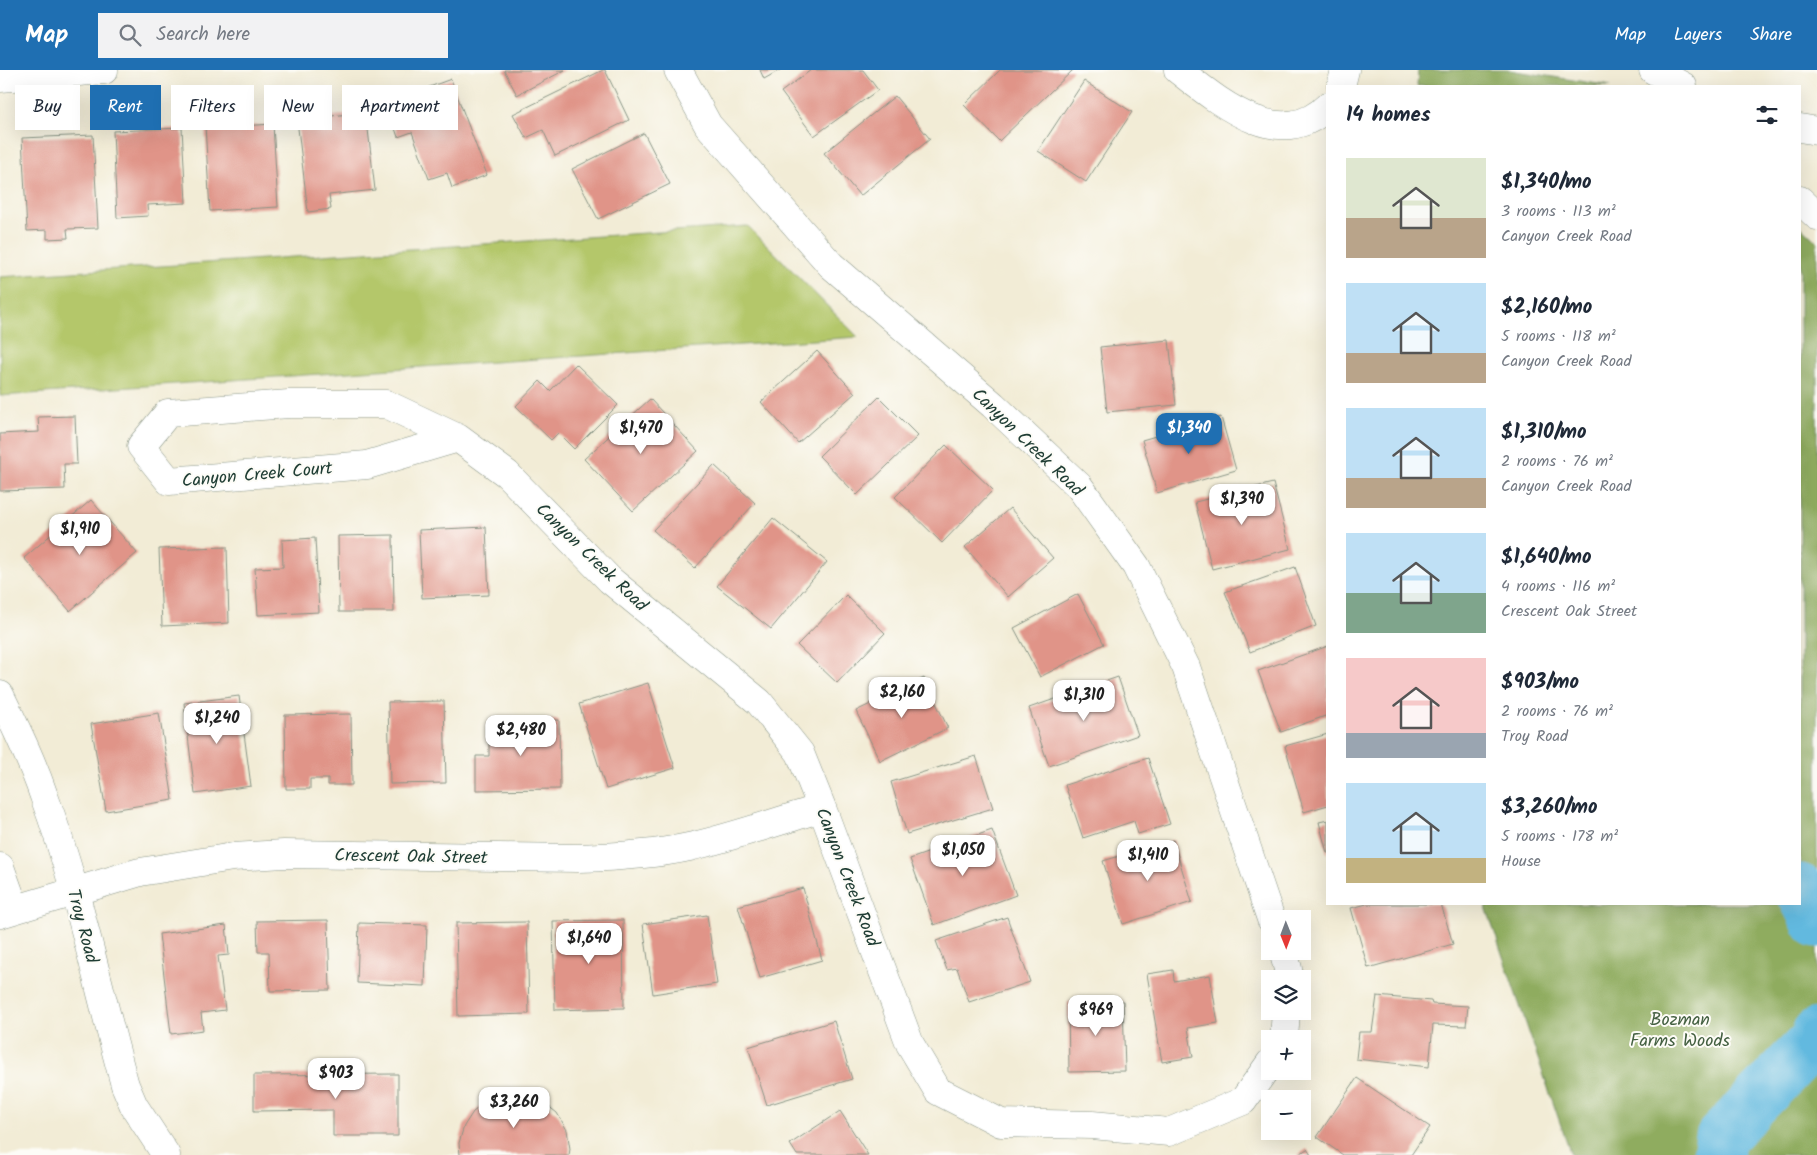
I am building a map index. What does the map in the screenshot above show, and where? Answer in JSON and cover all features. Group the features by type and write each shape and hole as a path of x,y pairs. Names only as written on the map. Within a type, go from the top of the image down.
{"street":[{"path":"0,78 104,70"},
{"name":"Canyon Creek Road","path":"678,70 708,125 831,265 993,405 1078,486 1136,566 1186,667 1269,910"},
{"path":"1178,70 1211,96 1249,118 1270,125 1291,125 1322,112 1326,108"},
{"path":"1341,85 1345,70"},
{"path":"1653,70 1681,85"},
{"path":"1801,128 1817,131"},
{"path":"1801,201 1817,216"},
{"name":"Canyon Creek Court","path":"289,404 386,404 458,438 367,465 169,481 140,446 168,413 289,404"},
{"name":"Canyon Creek Road","path":"458,438 507,474 610,580 759,702 800,753 910,1044 938,1091 1001,1123 1092,1125 1169,1132 1243,1101 1261,1076"},
{"name":"Troy Road","path":"0,695 27,753 44,796 74,891 125,1085 134,1106 166,1155"},
{"name":"Crescent Oak Street","path":"8,911 140,872 233,857 284,854 578,858 632,855 688,847 725,838 822,808"},
{"path":"0,867 8,911"}],"green space":[{"path":"1418,70 1509,70 1605,85 1417,85"},
{"path":"748,226 858,337 0,396 0,277"},
{"name":"Bozman Farms Woods","path":"1801,227 1817,242 1817,1155 1571,1155 1485,905 1801,905"}],"building":[{"path":"504,70 565,70 517,95"},
{"path":"605,70 629,120 555,156 543,130 526,138 513,114"},
{"path":"760,70 780,70 764,79"},
{"path":"811,70 863,70 878,90 814,136 781,92"},
{"path":"1000,70 1073,70 999,141 964,105"},
{"path":"451,79 453,85 435,85"},
{"path":"1084,81 1132,112 1086,182 1038,151"},
{"path":"895,96 930,139 860,196 824,153"},
{"path":"458,98 487,175 452,188 447,173 429,179 412,132 398,137 396,130 458,130"},
{"path":"342,115 342,130 368,130 375,190 329,195 331,209 308,212 298,130 332,130 332,116"},
{"path":"254,125 264,125 264,130 273,130 278,207 210,211 205,130 254,130"},
{"path":"182,130 186,203 147,205 148,216 117,218 113,131"},
{"path":"644,133 670,184 598,219 572,169"},
{"path":"93,135 98,228 67,229 68,238 47,239 47,230 27,231 22,138"},
{"path":"1169,340 1176,405 1107,412 1100,347"},
{"path":"817,351 855,393 798,443 761,402"},
{"path":"576,364 618,405 574,449 558,433 551,440 516,406 540,381 550,391"},
{"path":"879,397 918,436 857,495 819,456"},
{"path":"650,399 698,451 633,511 584,459"},
{"path":"75,416 77,464 64,464 65,489 0,491 0,434 39,432 38,417"},
{"path":"1221,417 1236,470 1157,493 1142,440"},
{"path":"946,445 993,490 942,543 895,497"},
{"path":"714,465 755,503 695,568 653,530"},
{"path":"1273,483 1290,549 1212,569 1195,502"},
{"path":"91,500 137,553 70,611 24,558"},
{"path":"1010,508 1053,558 1008,597 965,547"},
{"path":"773,518 827,562 771,629 717,586"},
{"path":"486,527 489,595 422,598 419,530"},
{"path":"393,535 394,612 339,612 338,536"},
{"path":"315,538 319,612 258,615 255,568 283,567 282,540"},
{"path":"227,547 229,623 162,626 159,549"},
{"path":"1295,567 1316,626 1250,652 1225,592"},
{"path":"1078,594 1104,644 1040,677 1014,628"},
{"path":"846,595 885,633 837,683 797,645"},
{"path":"1326,647 1326,716 1281,732 1258,671"},
{"path":"1118,677 1138,735 1049,766 1029,708"},
{"path":"924,678 948,728 880,761 856,711"},
{"path":"648,683 675,768 606,789 579,704"},
{"path":"239,696 251,786 195,794 184,703"},
{"path":"444,701 446,783 390,784 388,702"},
{"path":"159,713 173,800 106,811 91,724"},
{"path":"351,714 352,785 328,785 328,779 310,779 310,789 286,789 285,715"},
{"path":"559,720 560,789 476,790 476,756 489,756 489,721"},
{"path":"1326,735 1326,806 1304,812 1285,746"},
{"path":"976,756 993,808 907,834 891,782"},
{"path":"1148,758 1170,824 1138,834 1134,821 1083,838 1065,785"},
{"path":"1326,820 1326,849 1319,822"},
{"path":"992,830 1016,895 934,925 910,859"},
{"path":"1173,840 1192,902 1123,924 1103,861"},
{"path":"803,888 822,960 760,978 738,906"},
{"path":"1363,905 1441,905 1453,944 1368,968 1351,908"},
{"path":"707,915 717,984 653,994 643,924"},
{"path":"1007,917 1030,982 969,1002 957,968 947,970 936,941"},
{"path":"328,920 330,990 270,991 269,952 258,952 257,921"},
{"path":"623,920 624,1008 555,1010 553,921"},
{"path":"527,922 529,1014 458,1016 456,923"},
{"path":"359,923 427,925 425,986 357,983"},
{"path":"226,925 229,955 218,956 225,1010 201,1013 203,1030 171,1034 159,934"},
{"path":"1173,970 1174,981 1210,975 1218,1023 1188,1028 1193,1057 1162,1062 1147,974"},
{"path":"1377,996 1431,1001 1432,1004 1468,1006 1466,1026 1433,1025 1429,1067 1356,1059 1359,1032 1372,1032"},
{"path":"1123,1001 1125,1071 1069,1072 1068,1002"},
{"path":"834,1021 852,1079 767,1105 748,1047"},
{"path":"398,1074 398,1136 333,1136 333,1110 254,1111 254,1075"},
{"path":"1357,1078 1430,1127 1411,1155 1343,1155 1317,1137"},
{"path":"505,1094 524,1095 542,1101 557,1113 567,1130 569,1155 460,1155 459,1143 464,1126 473,1112 487,1101"},
{"path":"840,1111 868,1155 797,1155 790,1144"},
{"path":"1307,1149 1311,1155 1298,1155"}],"waterway":[{"path":"1801,891 1817,922"},
{"path":"1718,1155 1721,1137 1815,1040 1817,1033"}]}
